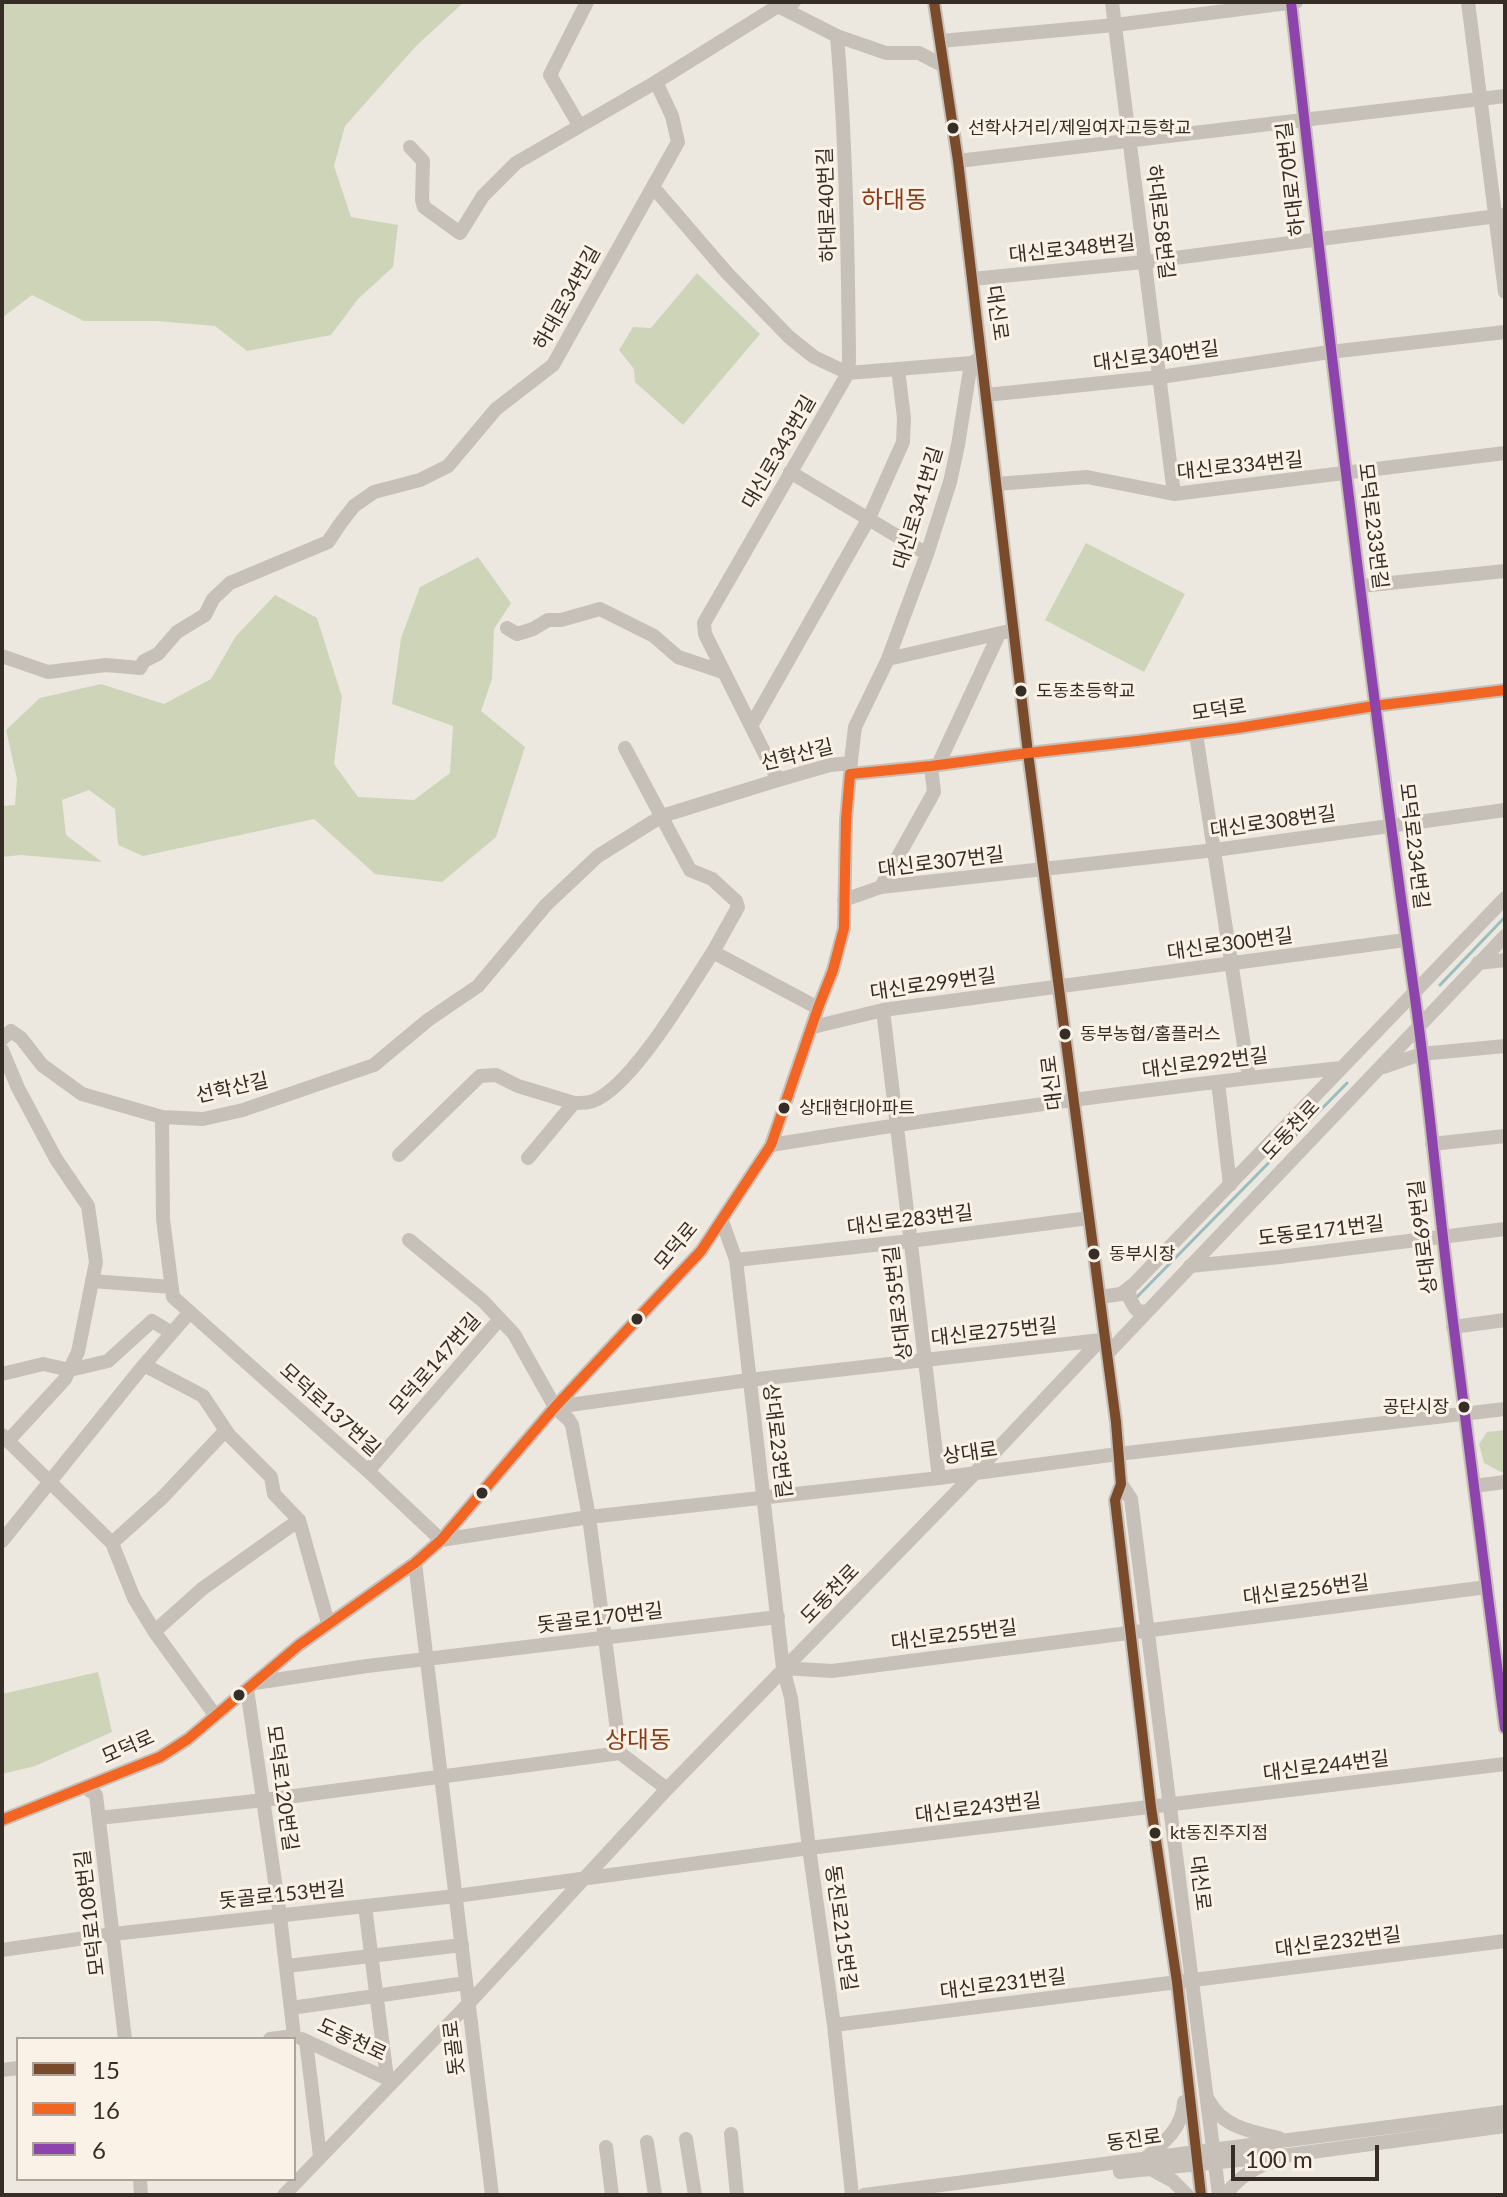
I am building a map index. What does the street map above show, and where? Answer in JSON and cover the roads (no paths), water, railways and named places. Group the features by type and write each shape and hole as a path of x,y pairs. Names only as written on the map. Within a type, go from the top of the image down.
{"street":[{"path":"579,125 550,75 587,2"},
{"path":"410,147 423,161 424,207 460,233 483,196 516,163 656,82 778,4 794,2"},
{"name":"대신로","path":"934,2 958,161 972,279 977,361 986,395 996,484 1006,632 1045,870 1107,1354 1121,1484 1115,1500 1201,2195"},
{"name":"하대로58번길","path":"1112,2 1174,494"},
{"path":"941,41 1115,25 1293,2"},
{"name":"하대로70번길","path":"1293,2 1330,352"},
{"path":"1468,2 1480,99 1500,216 1505,292"},
{"path":"778,4 837,36 886,53 919,53 942,65"},
{"name":"하대로40번길","path":"837,36 848,223 848,373"},
{"name":"하대로34번길","path":"2,656 48,672 106,665 140,668 144,661 158,654 177,632 205,615 213,599 230,583 328,542 354,506 374,492 420,480 448,466 496,409 553,365 678,142 672,116 656,82"},
{"path":"958,161 1505,96"},
{"path":"653,187 727,273 789,337 814,357 848,373 977,361"},
{"name":"대신로348번길","path":"972,279 1144,262 1500,216"},
{"name":"대신로340번길","path":"986,395 1160,377 1330,352 1505,332"},
{"name":"모덕로233번길","path":"1330,352 1374,706"},
{"name":"대신로341번길","path":"850,768 855,727 888,659 950,482 977,361"},
{"path":"751,726 869,518 903,442 904,418 898,369"},
{"name":"대신로343번길","path":"723,672 705,634 704,623 848,373"},
{"name":"대신로334번길","path":"996,484 1087,477 1174,494 1505,453"},
{"path":"790,472 927,554"},
{"path":"1361,586 1505,571"},
{"path":"507,628 517,634 548,620 561,620 600,609 654,636 678,657 723,672 778,780"},
{"path":"888,659 1006,632"},
{"path":"881,887 934,792 934,766 1006,632"},
{"name":"모덕로","path":"2,1820 160,1757 188,1739 328,1623 415,1563 441,1540 555,1407 701,1251 771,1145 833,970 844,928 850,768 934,766 1196,734 1374,706 1505,690"},
{"name":"모덕로234번길","path":"1374,706 1418,1026"},
{"path":"1196,734 1249,1078"},
{"path":"399,1155 480,1076 496,1075 518,1086 574,1103 592,1101 615,1088 647,1051 713,952 738,907 736,901 712,879 690,870 625,748"},
{"name":"선학산길","path":"2,1039 11,1031 21,1038 42,1065 82,1094 162,1117 203,1119 243,1110 374,1065 428,1020 478,986 546,905 598,856 662,816 830,765 850,768"},
{"name":"대신로308번길","path":"1045,870 1505,810"},
{"name":"대신로307번길","path":"844,900 881,887 1045,870"},
{"name":"도동천로","path":"1100,1297 1121,1294 1129,1288 1505,898"},
{"name":"도동천로","path":"1107,1354 1505,936"},
{"name":"대신로300번길","path":"1060,986 1405,940"},
{"path":"713,952 818,1008"},
{"path":"1478,963 1505,960"},
{"path":"1431,974 1433,987 1437,991 1450,992"},
{"name":"대신로299번길","path":"813,1027 883,1010 1060,986"},
{"name":"상대로35번길","path":"883,1010 939,1478"},
{"path":"1385,1022 1396,1025 1400,1030 1400,1044"},
{"name":"상대로69번길","path":"1418,1026 1505,1728"},
{"path":"1384,1067 1421,1054 1505,1046"},
{"path":"2,1050 18,1088 56,1159 88,1206 96,1262 78,1352 70,1370 65,1379 5,1438 112,1543 134,1598 215,1715"},
{"name":"대신로292번길","path":"771,1145 896,1124 1341,1068"},
{"path":"1218,1082 1230,1185"},
{"path":"528,1158 574,1103"},
{"path":"2,1541 190,1312 173,1297 171,1287 163,1219 162,1117"},
{"path":"1432,1144 1505,1136"},
{"name":"대신로283번길","path":"736,1260 1089,1218"},
{"name":"상대로23번길","path":"722,1221 736,1260 783,1668"},
{"name":"도동로171번길","path":"1190,1266 1505,1229"},
{"name":"모덕로147번길","path":"409,1240 483,1301 514,1334 555,1407 572,1425 589,1517 620,1753"},
{"path":"92,1281 171,1287"},
{"path":"1129,1288 1135,1308 1139,1312 1148,1311"},
{"name":"모덕로137번길","path":"190,1312 441,1540"},
{"name":"모덕로147번길","path":"368,1471 499,1320"},
{"path":"1453,1327 1505,1320"},
{"path":"2,1374 43,1364 70,1370 108,1361 152,1321 172,1333"},
{"name":"도동천로","path":"284,2195 390,2080 469,2003 667,1789 1103,1337"},
{"name":"대신로275번길","path":"555,1407 1103,1337"},
{"path":"144,1365 203,1396 226,1430 271,1477 274,1494 299,1520 328,1623"},
{"name":"상대로","path":"441,1540 589,1517 1505,1409"},
{"path":"112,1543 163,1497 226,1430"},
{"path":"1474,1486 1505,1482"},
{"name":"대신로","path":"1121,1484 1131,1499 1219,2195"},
{"path":"155,1631 202,1589 299,1520"},
{"name":"돗골로","path":"415,1563 492,2195"},
{"name":"대신로256번길","path":"1131,1633 1487,1587"},
{"name":"돗골로170번길","path":"427,1659 778,1617"},
{"name":"대신로255번길","path":"783,1668 832,1671 1131,1633"},
{"path":"251,1686 427,1659"},
{"name":"동진로215번길","path":"783,1668 791,1698 834,2025 852,2195"},
{"name":"모덕로120번길","path":"251,1686 291,2008 300,2039 320,2156"},
{"path":"99,1818 264,1800 620,1753 667,1789"},
{"name":"대신로244번길","path":"1151,1807 1505,1764"},
{"name":"모덕로108번길","path":"85,1787 96,1795 125,2037"},
{"name":"대신로243번길","path":"809,1848 1151,1807"},
{"path":"456,1896 809,1848"},
{"name":"돗골로153번길","path":"2,1950 113,1934 456,1896"},
{"path":"365,1906 390,2080"},
{"name":"대신로232번길","path":"1177,1982 1505,1941"},
{"path":"287,1966 462,1945"},
{"name":"대신로231번길","path":"834,2025 1177,1982"},
{"path":"291,2008 466,1983"},
{"name":"도동천로","path":"300,2039 390,2080"},
{"path":"1187,2195 1148,2163 1178,2125 1188,2082"},
{"path":"1207,2095 1215,2111 1229,2122 1288,2148"},
{"name":"동진로","path":"1288,2148 1505,2112"},
{"name":"동진로","path":"864,2195 1505,2126"},
{"path":"731,2134 737,2195"},
{"path":"686,2139 695,2195"},
{"path":"647,2142 655,2195"},
{"path":"606,2147 612,2195"},
{"path":"1226,2195 1235,2182 1288,2148"},
{"name":"동진로","path":"937,2195 1148,2163"}],"waterway":[{"path":"1440,985 1505,917"},
{"path":"1136,1298 1347,1083"}],"place":[{"name":"선학사거리/제일여자고등학교","path":"953,128"},
{"name":"도동초등학교","path":"1021,691"},
{"name":"동부농협/홈플러스","path":"1065,1034"},
{"name":"상대현대아파트","path":"784,1108"},
{"name":"동부시장","path":"1094,1254"},
{"name":"공단시장","path":"1464,1407"},
{"name":"kt동진주지점","path":"1155,1833"}],"district":[{"name":"하대동","path":"894,200"},
{"name":"상대동","path":"638,1740"}]}
